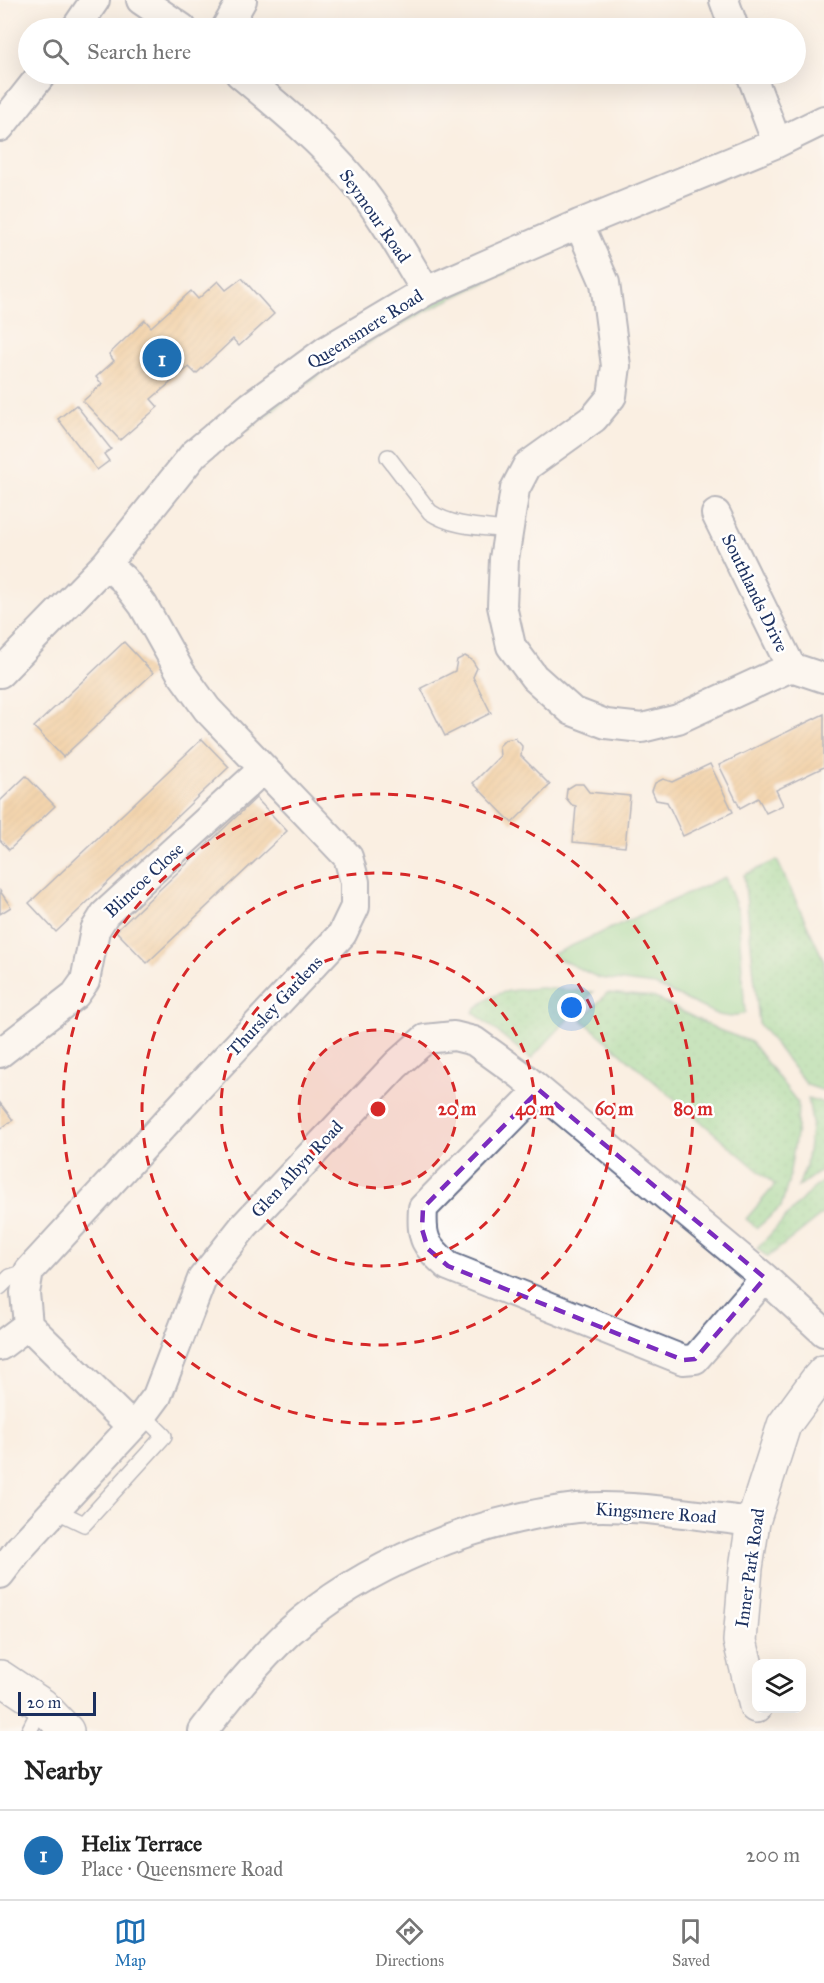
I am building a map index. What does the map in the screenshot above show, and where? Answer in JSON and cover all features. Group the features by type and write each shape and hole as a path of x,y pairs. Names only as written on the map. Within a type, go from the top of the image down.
{"street":[{"path":"83,18 95,0"},
{"path":"141,0 167,18"},
{"path":"232,18 242,0"},
{"path":"724,0 730,18"},
{"path":"0,127 34,84"},
{"name":"Seymour Road","path":"252,84 316,138 357,184 426,291"},
{"path":"755,84 777,143"},
{"name":"Queensmere Road","path":"0,673 106,564 194,454 250,406 327,350 426,291 579,224 777,143 824,120"},
{"name":"Southlands Drive","path":"579,224 605,283 616,366 612,396 594,418 527,466 515,489 504,559 502,606 511,646 534,678 572,711 606,724 642,728 678,719 791,667 716,514"},
{"name":"Thursley Gardens","path":"29,1271 342,934 355,907 356,882 348,857 192,691 143,605 123,579 106,564"},
{"path":"791,667 824,678"},
{"name":"Blincoe Close","path":"0,1053 75,995 85,981 95,930 105,914 263,769"},
{"name":"Glen Albyn Road","path":"0,1574 19,1549 138,1421 157,1396 202,1279 213,1263 308,1156 424,1039 454,1036 474,1041 538,1090 765,1278 817,1316"},
{"path":"538,1090 423,1208 422,1229 428,1248 448,1266 683,1360 695,1359 765,1278"},
{"path":"29,1271 25,1293 28,1325 138,1421"},
{"path":"0,1346 28,1325"},
{"name":"Inner Park Road","path":"752,1688 740,1641 746,1568 753,1522 784,1425 824,1372"},
{"name":"Kingsmere Road","path":"203,1731 245,1676 290,1631 349,1586 423,1549 506,1520 578,1508 628,1508 753,1522"},
{"path":"0,1677 36,1718 67,1731"},
{"name":"Inner Park Road","path":"758,1713 763,1731"}],"lane":[{"path":"388,457 435,516 459,524 508,530"},
{"path":"0,1287 10,1277 29,1271"}],"highlighted area":[{"path":"539,1090 765,1278 695,1359 683,1360 448,1266 428,1249 422,1229 423,1208"}],"green space":[{"path":"553,247 555,250 443,303 361,347 312,380 247,431 245,427 314,373 426,306"},
{"path":"777,860 824,961 824,1091 807,1085 759,1024 744,875"},
{"path":"725,877 738,911 745,1013 731,1017 718,1015 655,985 599,978 551,955"},
{"path":"541,988 593,992 531,1059 473,1012 488,999 504,992"},
{"path":"607,993 653,997 719,1030 751,1042 798,1103 797,1129 788,1183 781,1207 757,1228 746,1219 775,1185 582,1020"},
{"path":"808,1098 824,1103 824,1168 798,1187 806,1165 812,1122"},
{"path":"824,1180 824,1213 768,1257 757,1249 807,1194"}],"building":[{"path":"242,278 274,314 239,346 233,339 196,374 189,367 151,399 158,407 120,440 83,401 102,384 96,377 114,361 109,354 145,320 151,327 191,291 198,299 218,281 226,290"},
{"path":"76,405 111,449 104,454 109,461 97,470 58,419"},
{"path":"124,642 153,673 63,757 34,727"},
{"path":"465,656 472,660 477,668 473,677 491,713 445,736 421,688 455,671 457,660"},
{"path":"824,714 824,767 776,790 783,805 766,813 758,798 740,808 719,765"},
{"path":"515,738 522,746 521,756 550,785 512,823 473,783 500,756 499,746 505,740"},
{"path":"202,739 229,767 56,932 29,903"},
{"path":"710,764 733,812 683,836 667,802 656,800 652,791 655,783 663,779 672,782"},
{"path":"26,776 55,806 9,850 0,840 0,801"},
{"path":"575,784 583,784 589,792 630,796 625,847 573,842 576,806 566,798 567,789"},
{"path":"256,798 287,831 147,963 116,931"},
{"path":"0,891 11,907 0,914"},
{"path":"0,1103 13,1120 0,1129"}],"place":[{"name":"Helix Terrace","path":"162,358"}]}
